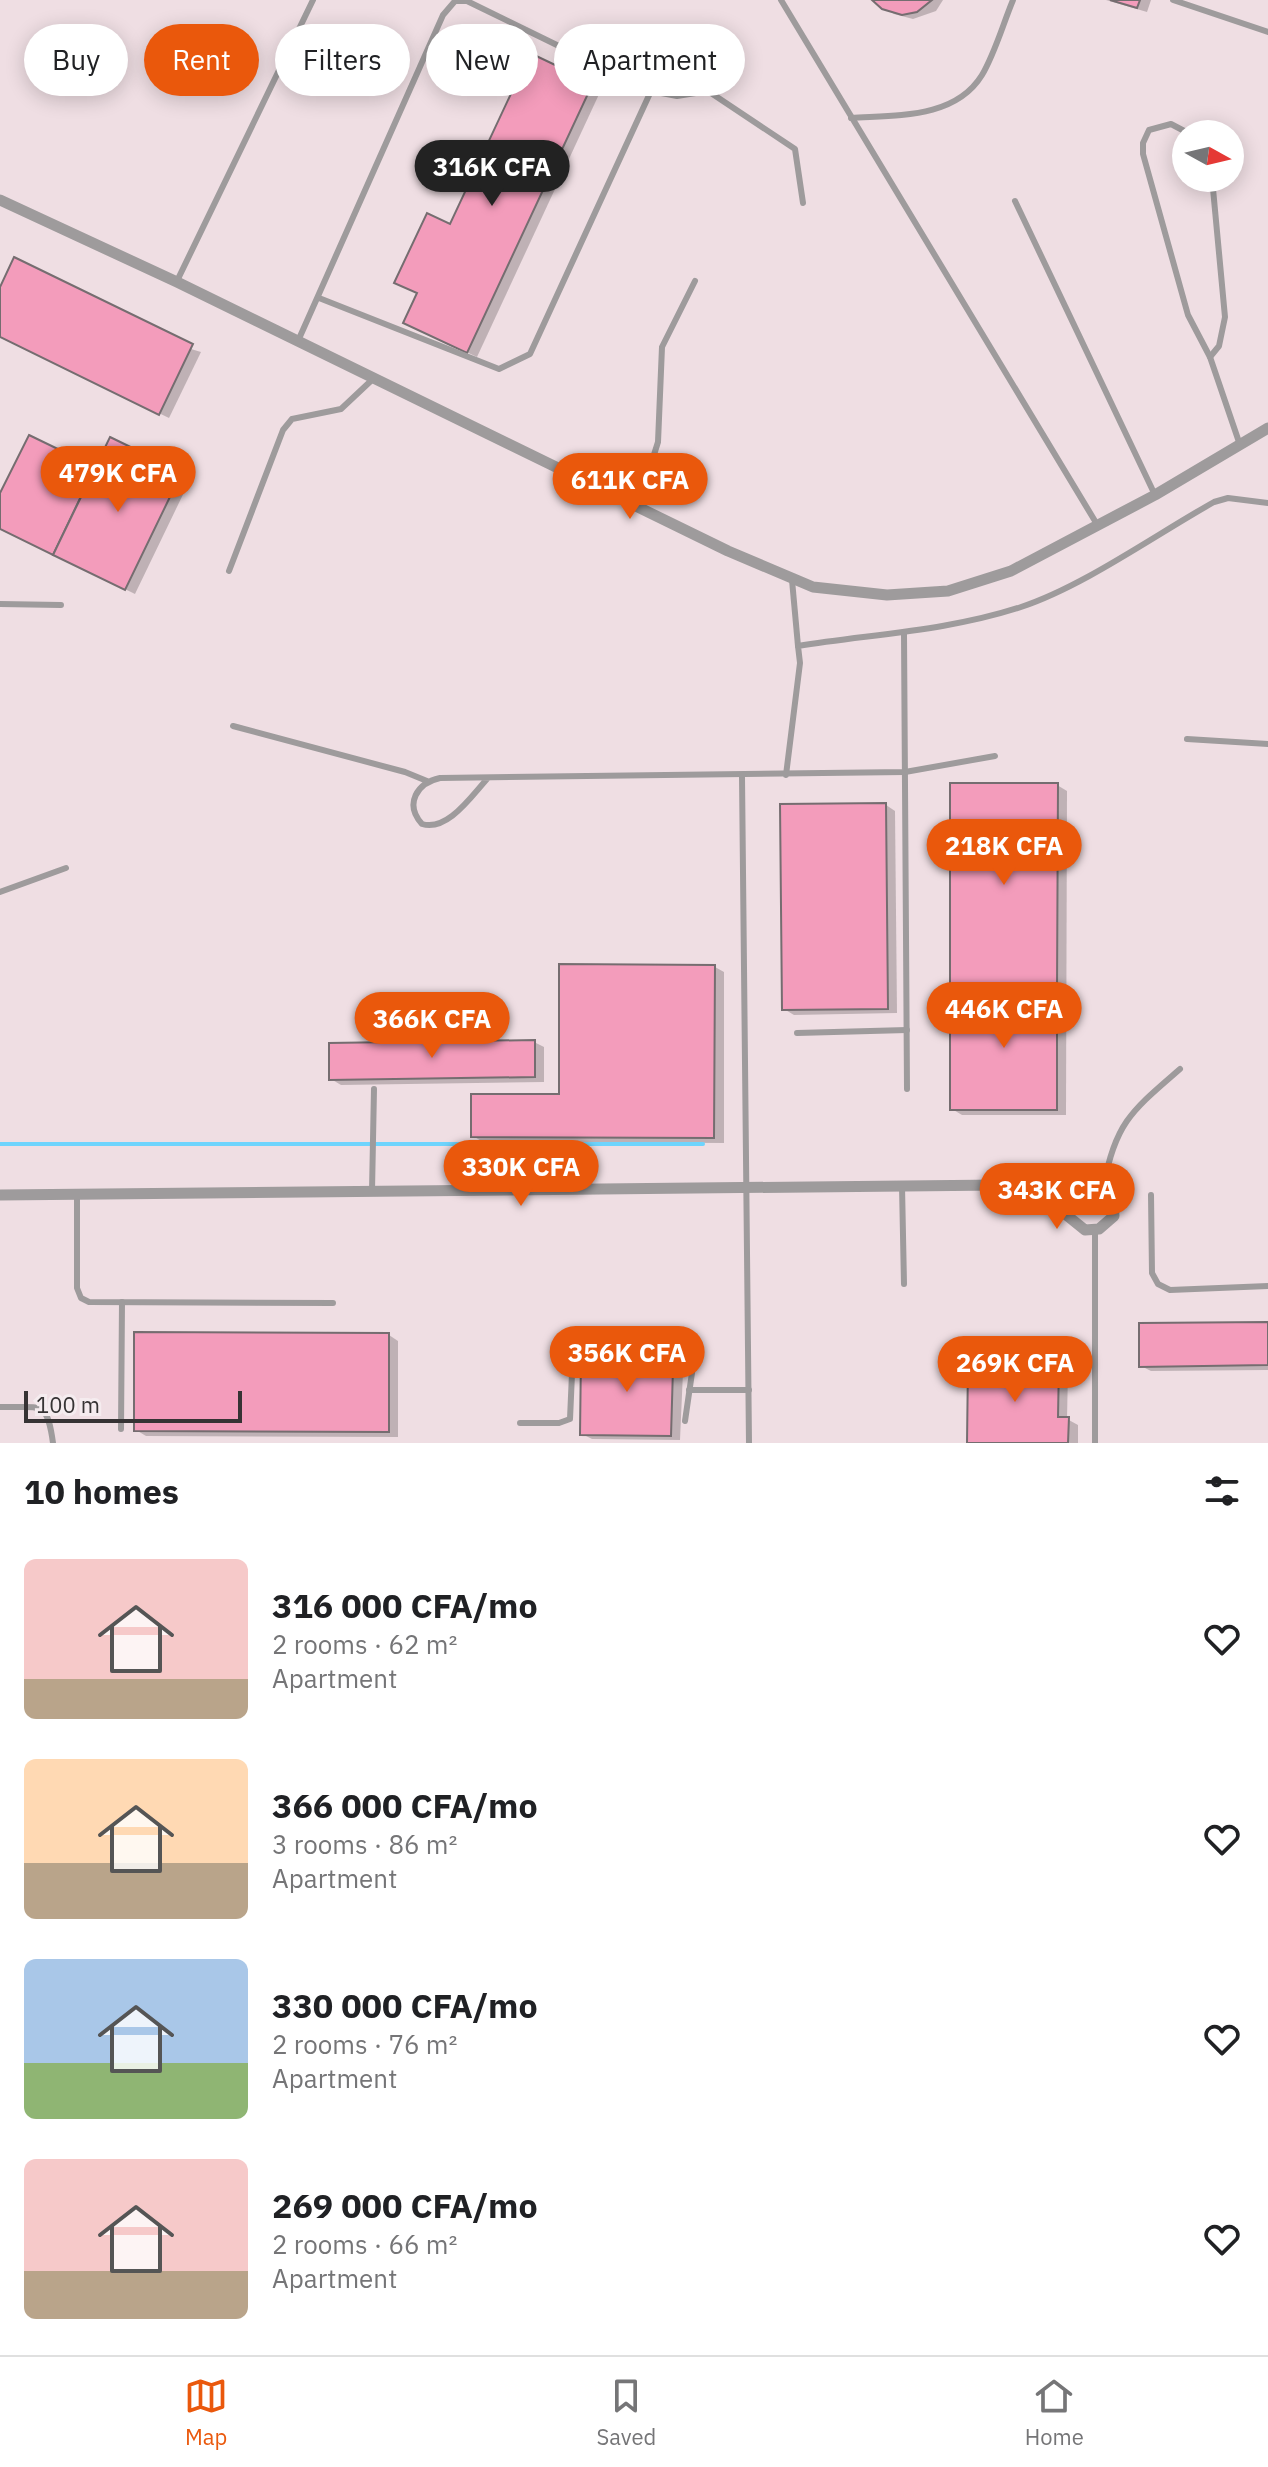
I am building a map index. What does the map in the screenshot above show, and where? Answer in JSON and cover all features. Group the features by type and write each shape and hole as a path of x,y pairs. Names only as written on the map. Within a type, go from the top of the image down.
{"street":[{"path":"0,200 177,282 792,580 813,587 887,595 948,591 1011,571 1155,495 1268,428"},
{"path":"0,1195 1000,1185 1044,1189 1081,1182 1104,1185 1112,1193 1114,1216 1107,1225 1095,1231 1076,1225 1044,1189"}],"lane":[{"path":"177,282 313,0"},
{"path":"781,0 1098,526"},
{"path":"851,118 922,113 962,98 982,75 1013,0"},
{"path":"1173,0 1268,32"},
{"path":"298,342 443,15 455,1 467,1 554,44"},
{"path":"319,298 499,369 519,362 530,354 649,96"},
{"path":"716,96 795,149 803,203"},
{"path":"1172,125 1149,130 1143,143 1143,154 1188,315 1210,357 1240,445"},
{"path":"1210,357 1219,346 1225,317 1213,192"},
{"path":"1015,201 1155,495"},
{"path":"627,500 652,461 658,442 662,347 695,281"},
{"path":"229,571 283,430 292,419 341,409 374,378"},
{"path":"798,646 904,634 1022,607 1097,570 1214,502 1228,498 1268,503"},
{"path":"786,775 800,663 792,580"},
{"path":"0,604 61,605"},
{"path":"904,634 907,1089"},
{"path":"233,726 405,772 427,781 905,772 995,756"},
{"path":"1187,739 1268,744"},
{"path":"742,777 749,1443"},
{"path":"427,781 417,790 413,809 422,824 430,826 446,820 488,778"},
{"path":"0,892 66,868"},
{"path":"797,1033 907,1030"},
{"path":"1104,1185 1109,1156 1125,1120 1180,1069"},
{"path":"372,1191 374,1089"},
{"path":"902,1186 904,1284"},
{"path":"77,1194 77,1288 81,1298 89,1302 333,1303"},
{"path":"1151,1195 1152,1273 1158,1284 1170,1290 1268,1286"},
{"path":"1095,1231 1095,1443"},
{"path":"121,1429 122,1302"},
{"path":"520,1423 559,1423 570,1419 573,1351 583,1342 690,1345 694,1359 685,1421"},
{"path":"689,1390 749,1390"},
{"path":"0,1407 38,1408 46,1413 52,1421 53,1443"}],"shaded area":[{"path":"0,0 1268,0 1268,1443 0,1443"}],"building":[{"path":"872,0 932,0 917,12 902,15 882,9"},
{"path":"1110,0 1140,0 1137,8"},
{"path":"538,57 554,64 554,96 587,96 467,353 403,323 417,293 394,283 427,213 450,224 510,96 538,96"},
{"path":"14,257 193,344 159,415 0,337 0,287"},
{"path":"29,435 95,467 53,555 0,529 0,493"},
{"path":"110,437 182,472 125,590 53,555"},
{"path":"950,783 1058,783 1057,991 950,991"},
{"path":"886,803 888,1009 782,1010 780,804"},
{"path":"559,964 715,965 714,1138 471,1137 471,1094 559,1094"},
{"path":"950,991 1057,991 1057,1110 950,1110"},
{"path":"535,1040 535,1077 329,1080 329,1043"},
{"path":"1268,1322 1268,1365 1139,1367 1139,1323"},
{"path":"134,1332 389,1333 389,1432 134,1431"},
{"path":"581,1354 680,1355 680,1368 673,1368 671,1436 580,1435"},
{"path":"968,1363 1059,1363 1058,1417 1069,1417 1068,1443 967,1443"}],"waterway":[{"path":"0,1144 703,1144"}]}
